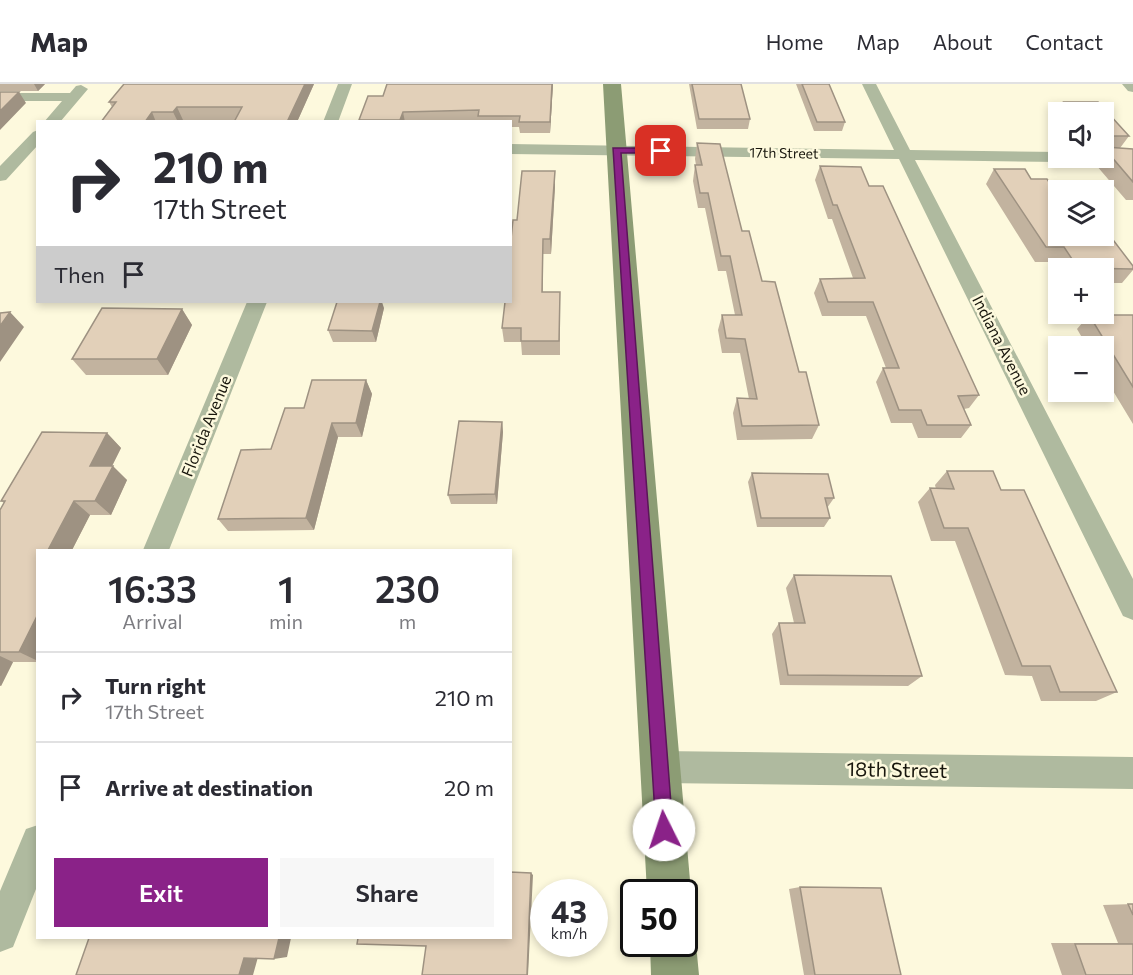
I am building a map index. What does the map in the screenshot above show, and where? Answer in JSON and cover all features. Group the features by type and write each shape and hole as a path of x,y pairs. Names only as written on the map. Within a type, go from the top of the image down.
{"main road":[{"path":"612,84 668,879"},
{"path":"673,957 675,975"}],"street":[{"path":"53,120 85,84"},
{"path":"331,120 345,84"},
{"name":"Indiana Avenue","path":"869,84 1133,608"},
{"path":"1129,84 1133,88"},
{"path":"0,96 74,97"},
{"path":"0,176 36,137"},
{"name":"17th Street","path":"512,149 1048,157"},
{"name":"Florida Avenue","path":"156,549 257,303"},
{"name":"18th Street","path":"660,767 1133,773"},
{"path":"0,934 36,846"}],"building":[{"path":"124,84 305,84 288,120 235,120 242,107 177,107 173,112 152,112 146,120 102,120 116,102 109,102"},
{"path":"387,84 552,84 550,122 519,122 520,116 478,116 479,110 403,112 400,120 359,120 368,96 383,96"},
{"path":"692,84 741,84 750,119 699,119"},
{"path":"802,84 829,84 845,122 817,122"},
{"path":"0,92 19,92 0,111"},
{"path":"1114,120 1129,136 1114,136"},
{"path":"697,143 720,144 742,231 749,231 762,281 775,282 799,372 806,372 819,425 742,426 737,398 757,399 745,339 726,338 722,315 742,315 730,256 721,256 708,193 700,193 695,165 702,165"},
{"path":"1114,148 1133,149 1133,182 1114,160"},
{"path":"820,166 861,167 869,186 883,186 979,395 958,396 971,425 927,425 921,410 899,410 883,368 899,368 873,302 828,302 820,279 865,278 837,205 833,205"},
{"path":"994,169 1025,169 1031,179 1047,179 1048,246 1114,246 1114,241 1133,269 1114,269 1114,258 1071,258 1064,247 1046,247"},
{"path":"522,171 555,171 550,239 543,239 542,292 560,292 559,341 521,341 521,328 502,328 505,303 512,303 512,229 513,220 517,220"},
{"path":"337,303 380,303 372,331 328,330"},
{"path":"102,308 182,309 157,359 72,359"},
{"path":"10,312 0,326 0,313"},
{"path":"1114,315 1133,315 1133,387 1114,356 1114,336 1102,336 1094,324 1114,324"},
{"path":"312,380 366,380 356,423 332,423 306,518 218,519 241,450 271,449 285,408 304,408"},
{"path":"459,421 502,422 495,494 448,495"},
{"path":"42,432 107,433 90,466 113,466 95,501 74,501 49,549 36,549 36,618 19,652 0,652 0,510 5,501 1,501"},
{"path":"947,471 993,471 1001,490 1024,490 1117,692 1060,692 1050,666 1022,666 968,528 944,528 930,488 954,489"},
{"path":"752,473 828,474 834,498 825,498 830,518 761,518"},
{"path":"794,575 891,576 922,676 788,675 779,623 805,623"},
{"path":"512,872 531,873 527,975 422,975 426,946 357,944 358,939 512,939"},
{"path":"800,887 881,888 901,975 815,975"},
{"path":"1128,904 1133,904 1133,915"},
{"path":"89,939 279,939 274,959 244,958 239,975 76,975"},
{"path":"1075,944 1133,944 1133,975 1086,975"}],"route":[{"path":"661,151 616,150 664,830"}]}
